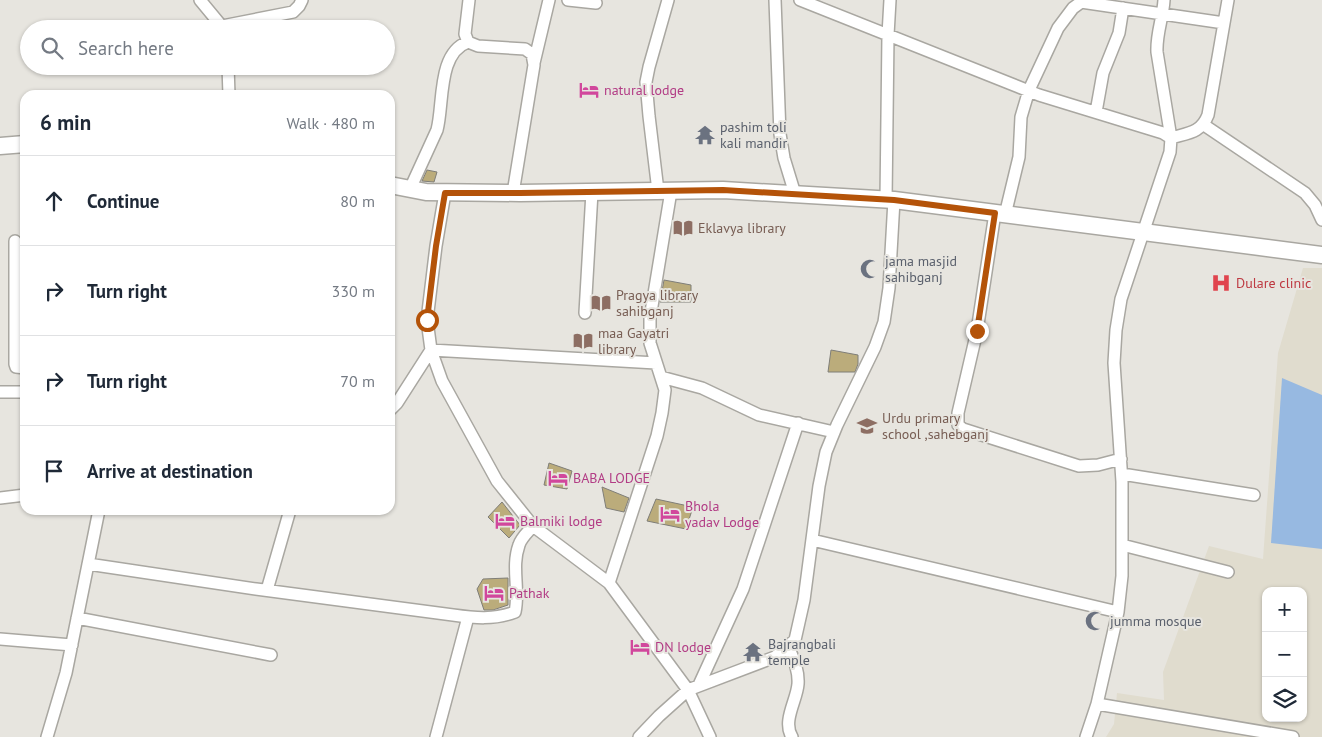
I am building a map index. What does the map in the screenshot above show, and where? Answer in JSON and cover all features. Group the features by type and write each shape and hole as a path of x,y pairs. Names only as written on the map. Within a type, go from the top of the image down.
{"main road":[{"path":"0,146 20,144"},
{"path":"395,187 445,193 723,190 890,200 1322,255"}],"street":[{"path":"200,0 217,20"},
{"path":"256,20 294,12 300,6 302,0"},
{"path":"468,42 465,34 469,0"},
{"path":"513,193 534,65 549,0"},
{"path":"568,0 596,3"},
{"path":"609,583 659,428 665,390 650,343 650,318 664,191 649,116 646,82 668,0"},
{"path":"775,0 780,134 784,158 795,194"},
{"path":"800,0 1029,90 1163,133 1171,138 1193,132 1204,125 1208,115 1228,0"},
{"path":"639,737 688,690 775,657 795,640 804,600 818,486 826,452 875,347 884,322 889,288 888,34 890,0"},
{"path":"1086,737 1097,704 1118,612 1122,576 1122,474 1114,363 1116,330 1121,298 1170,152 1171,138 1157,52 1164,0"},
{"path":"1121,459 1098,465 1079,466 972,432 958,425 958,413 977,331 1000,214 1019,157 1021,117 1029,90 1058,28 1078,2 1224,23"},
{"path":"1096,112 1103,73 1119,33 1122,8"},
{"path":"410,189 437,130 440,120 442,85 450,57 459,45 468,42 478,46 525,49 532,54 534,65"},
{"path":"228,75 229,90"},
{"path":"1204,125 1305,193 1315,205 1322,220"},
{"path":"585,313 592,192"},
{"path":"445,193 427,320 431,350 442,381 496,481 533,526 609,583 688,690 710,737"},
{"path":"15,241 15,364 16,367 20,367"},
{"path":"431,350 656,363"},
{"path":"395,406 431,350"},
{"path":"661,377 702,388 759,415 834,432"},
{"path":"0,392 20,392"},
{"path":"699,685 743,589 798,424"},
{"path":"1122,474 1254,495"},
{"path":"0,498 20,496"},
{"path":"47,737 66,673 98,515"},
{"path":"267,590 289,515"},
{"path":"88,564 468,617 501,617 515,612 517,602 516,556 519,543 533,526"},
{"path":"812,540 1118,612"},
{"path":"1122,545 1228,572"},
{"path":"436,737 468,617"},
{"path":"77,618 271,655"},
{"path":"0,638 72,646"},
{"path":"788,646 798,677 798,686 789,722 788,732 792,737"},
{"path":"1097,704 1293,737"}],"shaded area":[{"path":"1303,268 1322,268 1322,737 1106,737 1114,724 1117,693 1164,700 1163,672 1209,546 1263,559 1278,353"}],"water":[{"path":"1282,378 1322,395 1322,549 1271,543"}],"building":[{"path":"427,170 437,172 434,182 422,181"},
{"path":"664,280 691,285 691,302 660,302"},
{"path":"831,350 858,355 858,364 855,372 828,372"},
{"name":"BABA LODGE","path":"549,463 572,471 567,489 544,485"},
{"path":"602,487 629,498 624,512 606,508"},
{"name":"Bhola yadav Lodge","path":"656,499 693,507 686,529 647,521"},
{"name":"Balmiki lodge","path":"502,502 520,525 509,538 488,517"},
{"name":"Pathak","path":"508,578 508,605 493,610 484,610 477,589 483,579"}],"place":[{"name":"natural lodge","path":"589,90"},
{"name":"pashim toli kali mandir","path":"705,135"},
{"name":"Eklavya library","path":"683,228"},
{"name":"jama masjid sahibganj","path":"870,269"},
{"name":"Dulare clinic","path":"1221,283"},
{"name":"Pragya library sahibganj","path":"601,303"},
{"name":"maa Gayatri library","path":"583,341"},
{"name":"Urdu primary school ,sahebganj","path":"867,426"},
{"name":"BABA LODGE","path":"558,478"},
{"name":"Bhola yadav Lodge","path":"670,514"},
{"name":"Balmiki lodge","path":"505,521"},
{"name":"Pathak","path":"494,593"},
{"name":"jumma mosque","path":"1095,621"},
{"name":"DN lodge","path":"640,647"},
{"name":"Bajrangbali temple","path":"753,652"}],"route":[{"path":"427,320 445,193 723,190 894,200 995,213 977,331"}]}
